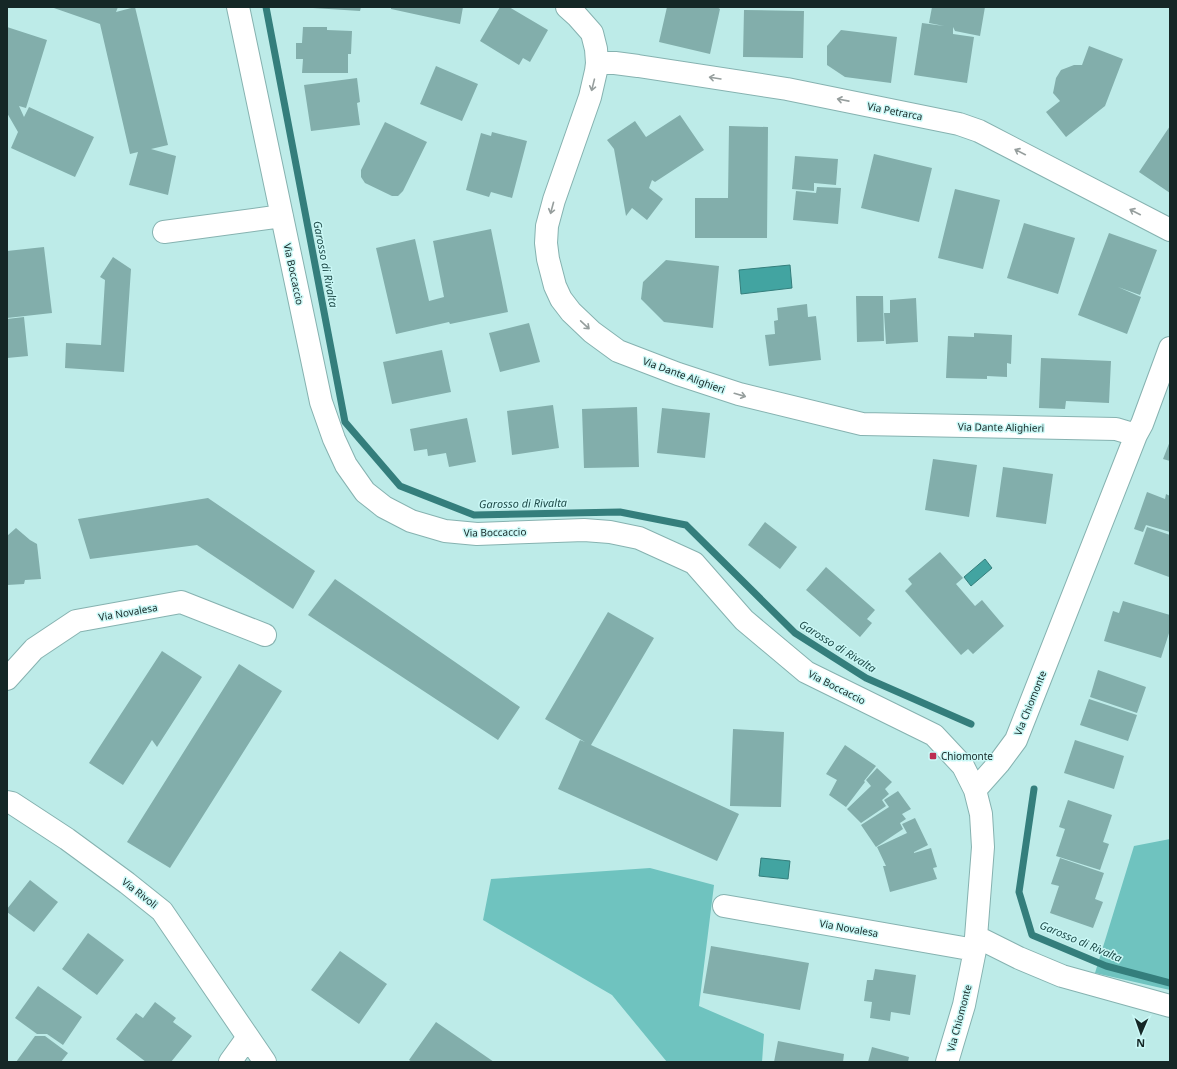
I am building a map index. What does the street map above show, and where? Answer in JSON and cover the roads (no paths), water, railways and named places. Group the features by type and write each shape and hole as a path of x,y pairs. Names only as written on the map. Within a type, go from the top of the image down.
{"street":[{"name":"Via Boccaccio","path":"238,7 321,402 334,439 346,465 365,492 384,507 411,521 445,531 477,534 584,530 610,532 639,538 694,563 744,620 806,672 934,735 963,766 975,790"},
{"path":"578,10 592,32 638,66"},
{"name":"Via Dante Alighieri","path":"592,32 596,49 596,71 590,97 554,200 547,226 546,243 548,259 555,286 561,299 571,312 592,332 618,351 678,374 739,394 862,424 1116,429 1136,435"},
{"name":"Via Petrarca","path":"597,63 615,63 638,66 787,89 959,124 979,131 1170,230"},
{"path":"164,232 282,216"},
{"name":"Via Chiomonte","path":"947,1062 964,1005 976,943 983,847 981,814 975,790 999,763 1016,740 1136,435 1142,424 1170,348"},
{"name":"Via Novalesa","path":"7,679 34,649 76,621 181,602 265,635"},
{"name":"Via Rivoli","path":"9,800 73,843 162,911 265,1062"},
{"name":"Via Novalesa","path":"724,906 976,943 1019,958 1062,976 1170,1006"},
{"path":"230,1062 248,1037"}],"waterway":[{"name":"Garosso di Rivalta","path":"266,7 345,422 400,486 474,515 620,512 686,525 795,633 866,678 971,724"},
{"name":"Garosso di Rivalta","path":"1034,789 1019,892 1032,935 1106,966 1170,983"}],"place":[{"name":"Chiomonte","path":"933,756"}]}
